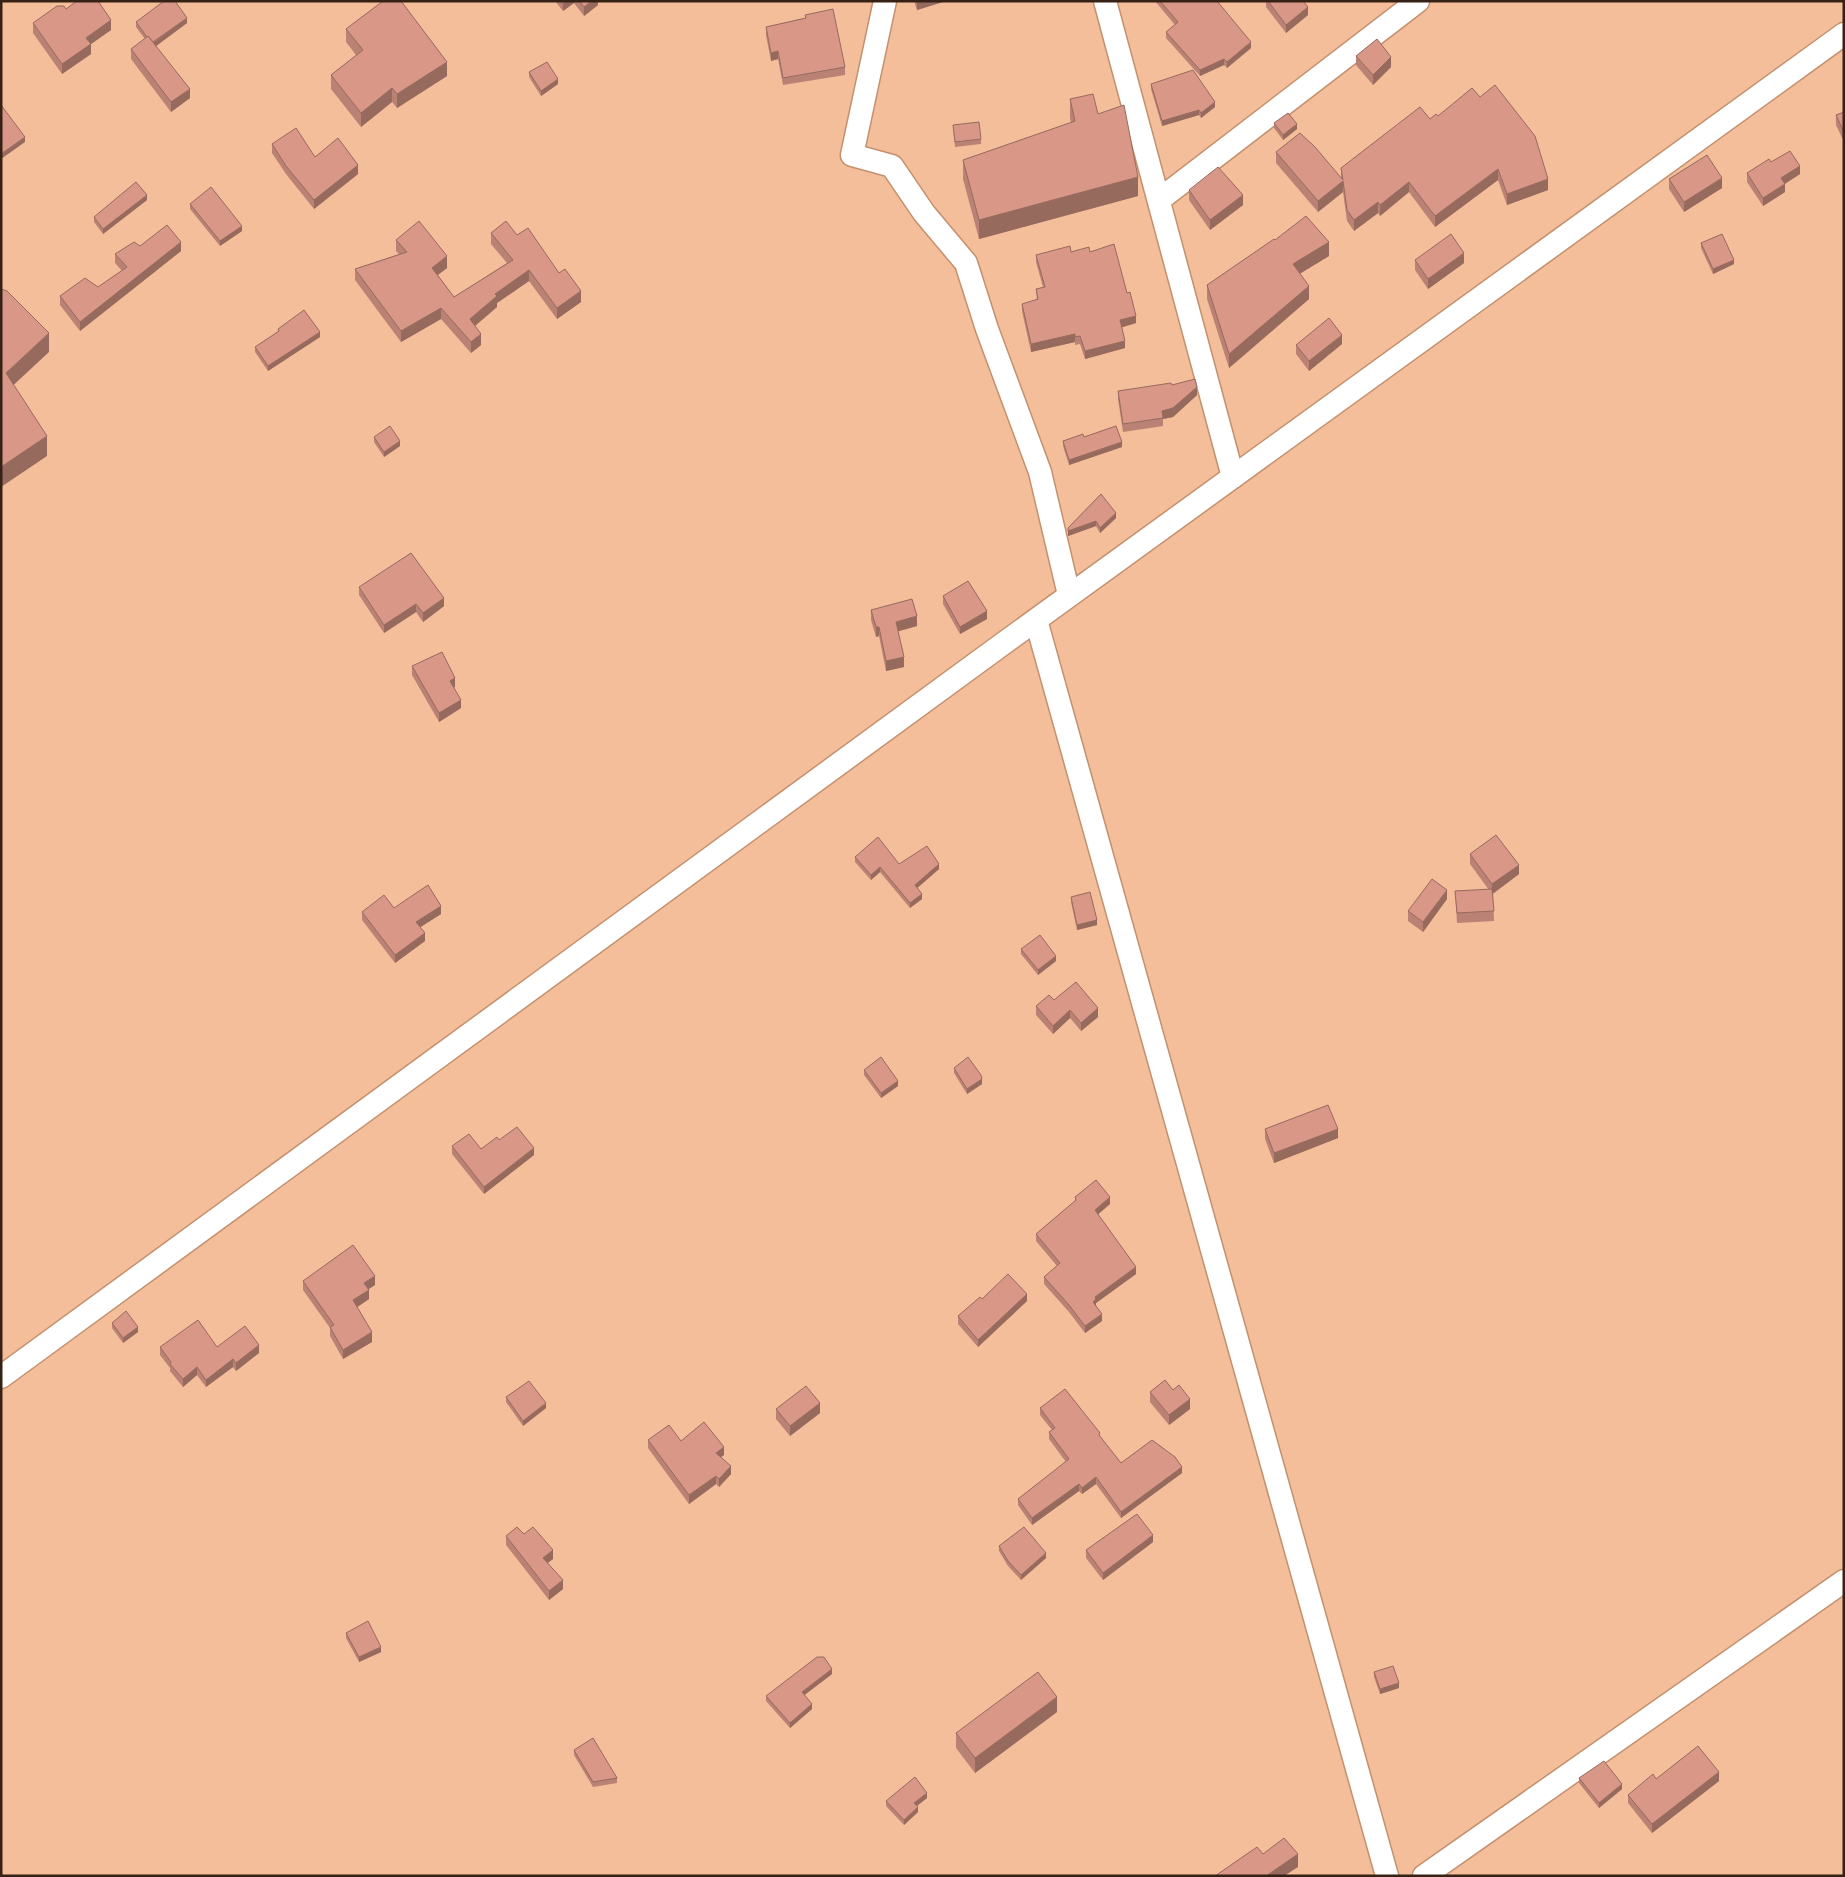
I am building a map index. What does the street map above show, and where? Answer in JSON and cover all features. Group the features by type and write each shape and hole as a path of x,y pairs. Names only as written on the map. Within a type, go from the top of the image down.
{"street":[{"path":"886,1 852,155 892,166 924,213 966,264 987,329 1040,472 1069,596"},
{"path":"1106,1 1233,476"},
{"path":"1158,200 1418,1"},
{"path":"1,1376 1233,476 1844,34"},
{"path":"1036,620 1387,1876"},
{"path":"1424,1876 1844,1581"}],"building":[{"path":"77,1 98,1 111,20 86,38 91,44 62,64 33,23 57,6 64,6 66,9"},
{"path":"164,1 175,1 187,18 153,42 136,22"},
{"path":"383,1 401,1 447,62 397,94 392,88 361,113 331,75 363,50 346,29"},
{"path":"579,1 592,1 584,7"},
{"path":"1160,1 1217,1 1251,42 1227,62 1224,59 1200,70 1166,32 1178,22"},
{"path":"1268,1 1303,1 1308,7 1286,25"},
{"path":"833,9 845,67 783,78 778,51 771,53 766,27 806,18 805,15"},
{"path":"148,36 190,89 171,102 131,49"},
{"path":"1377,39 1391,57 1373,75 1356,56"},
{"path":"547,62 558,79 541,91 529,72"},
{"path":"1193,70 1215,102 1201,113 1199,110 1162,121 1151,84"},
{"path":"1495,85 1535,136 1548,179 1507,194 1498,169 1435,216 1409,182 1380,205 1378,202 1354,220 1347,210 1343,181 1318,201 1276,152 1300,133 1315,147 1343,180 1341,168 1420,107 1430,119 1436,114 1438,116 1472,88 1480,97"},
{"path":"1093,94 1098,114 1124,105 1138,177 979,220 963,160 1075,121 1070,99"},
{"path":"1,105 25,137 1,154"},
{"path":"1844,112 1844,132 1836,115"},
{"path":"1288,113 1297,124 1283,135 1274,123"},
{"path":"979,122 981,139 955,142 953,125"},
{"path":"296,128 315,157 338,138 358,165 314,200 286,166 272,144"},
{"path":"1790,151 1800,166 1781,178 1785,184 1763,198 1747,173 1769,159 1771,162"},
{"path":"1707,155 1722,178 1684,202 1669,179"},
{"path":"1218,167 1243,195 1210,220 1189,190"},
{"path":"136,182 147,195 103,229 94,217"},
{"path":"211,187 242,226 220,241 190,204"},
{"path":"1306,216 1329,242 1293,264 1309,286 1229,354 1207,285 1275,240"},
{"path":"419,221 447,256 432,268 454,297 513,260 491,233 506,221 517,235 528,228 559,273 565,269 581,291 557,308 529,270 495,294 497,296 470,319 481,334 471,342 441,308 401,331 355,269 407,252 396,240"},
{"path":"167,225 181,242 80,322 60,296 85,278 98,287 127,267 115,254 134,242 140,246"},
{"path":"1451,234 1464,253 1428,279 1415,260"},
{"path":"1722,234 1734,260 1713,269 1701,243"},
{"path":"1114,244 1127,293 1130,292 1136,316 1120,320 1125,341 1085,351 1080,336 1075,337 1075,334 1031,344 1022,304 1038,299 1036,289 1045,287 1036,255 1070,246 1071,252 1089,247 1090,252"},
{"path":"1,289 7,291 49,333 6,373 47,436 1,467"},
{"path":"304,310 320,332 268,366 255,347 279,331 278,329"},
{"path":"1329,318 1342,335 1309,361 1296,345"},
{"path":"1195,379 1197,387 1173,408 1162,411 1163,418 1123,424 1118,391 1171,383 1172,385"},
{"path":"390,426 400,441 384,452 374,437"},
{"path":"1116,426 1122,442 1069,460 1063,441 1083,434 1084,437"},
{"path":"1101,494 1116,513 1100,528 1096,521 1068,531 1068,528"},
{"path":"411,553 444,598 423,613 416,604 384,625 359,587"},
{"path":"968,581 987,611 960,627 943,596"},
{"path":"912,599 917,616 896,622 904,657 886,661 879,627 876,627 871,610"},
{"path":"442,652 455,678 450,681 461,700 439,713 412,666"},
{"path":"1496,835 1519,865 1492,884 1470,854"},
{"path":"878,837 899,864 927,846 939,864 915,885 922,894 910,903 880,867 871,875 855,857"},
{"path":"1432,879 1447,890 1423,922 1408,911"},
{"path":"428,885 441,906 416,922 425,933 395,955 362,912 384,895 394,908"},
{"path":"1492,889 1494,911 1457,913 1455,891"},
{"path":"1090,892 1097,920 1077,925 1071,897"},
{"path":"1040,935 1056,956 1038,970 1021,949"},
{"path":"1076,982 1098,1008 1081,1023 1070,1010 1053,1026 1036,1006 1049,995 1054,1000"},
{"path":"881,1057 898,1081 881,1093 864,1070"},
{"path":"968,1057 982,1079 967,1089 954,1068"},
{"path":"1328,1105 1338,1129 1274,1153 1265,1129"},
{"path":"517,1127 534,1148 484,1187 452,1146 469,1134 481,1149 497,1137 499,1140"},
{"path":"1096,1180 1110,1197 1095,1210 1136,1267 1095,1297 1096,1299 1093,1302 1102,1314 1085,1326 1044,1277 1060,1263 1036,1234"},
{"path":"353,1245 375,1276 364,1283 369,1290 353,1300 372,1332 343,1350 330,1327 334,1325 303,1281"},
{"path":"1008,1274 1027,1294 978,1340 958,1316 980,1297 982,1299"},
{"path":"126,1311 138,1327 123,1338 112,1323"},
{"path":"198,1320 217,1347 245,1326 259,1345 236,1363 233,1359 206,1380 197,1367 183,1379 170,1364 171,1362 160,1347"},
{"path":"1165,1380 1173,1390 1179,1385 1190,1399 1169,1415 1150,1392"},
{"path":"529,1381 546,1403 523,1421 506,1397"},
{"path":"806,1386 820,1403 790,1426 776,1409"},
{"path":"1065,1389 1121,1463 1152,1440 1175,1457 1182,1467 1121,1512 1096,1477 1082,1488 1079,1484 1032,1518 1018,1499 1069,1459 1049,1432 1055,1428 1040,1408"},
{"path":"704,1422 724,1447 716,1453 731,1466 719,1479 716,1476 689,1495 648,1440 669,1425 681,1441"},
{"path":"1137,1514 1153,1535 1103,1573 1086,1550"},
{"path":"517,1527 524,1534 533,1527 553,1550 543,1558 563,1580 549,1591 506,1536"},
{"path":"1024,1527 1046,1553 1021,1575 1008,1561 999,1546"},
{"path":"368,1621 381,1647 359,1657 346,1633"},
{"path":"817,1657 824,1657 832,1669 802,1692 812,1704 790,1723 766,1696"},
{"path":"1393,1666 1399,1683 1380,1689 1374,1672"},
{"path":"1038,1672 1057,1697 975,1758 956,1733"},
{"path":"593,1738 617,1778 593,1782 574,1750"},
{"path":"1698,1746 1719,1772 1652,1824 1628,1795 1653,1774 1656,1779"},
{"path":"1604,1761 1622,1784 1599,1803 1579,1778"},
{"path":"915,1777 927,1793 914,1803 918,1807 904,1820 886,1801"},
{"path":"1284,1838 1298,1854 1266,1876 1215,1876 1257,1847 1263,1854"}]}
